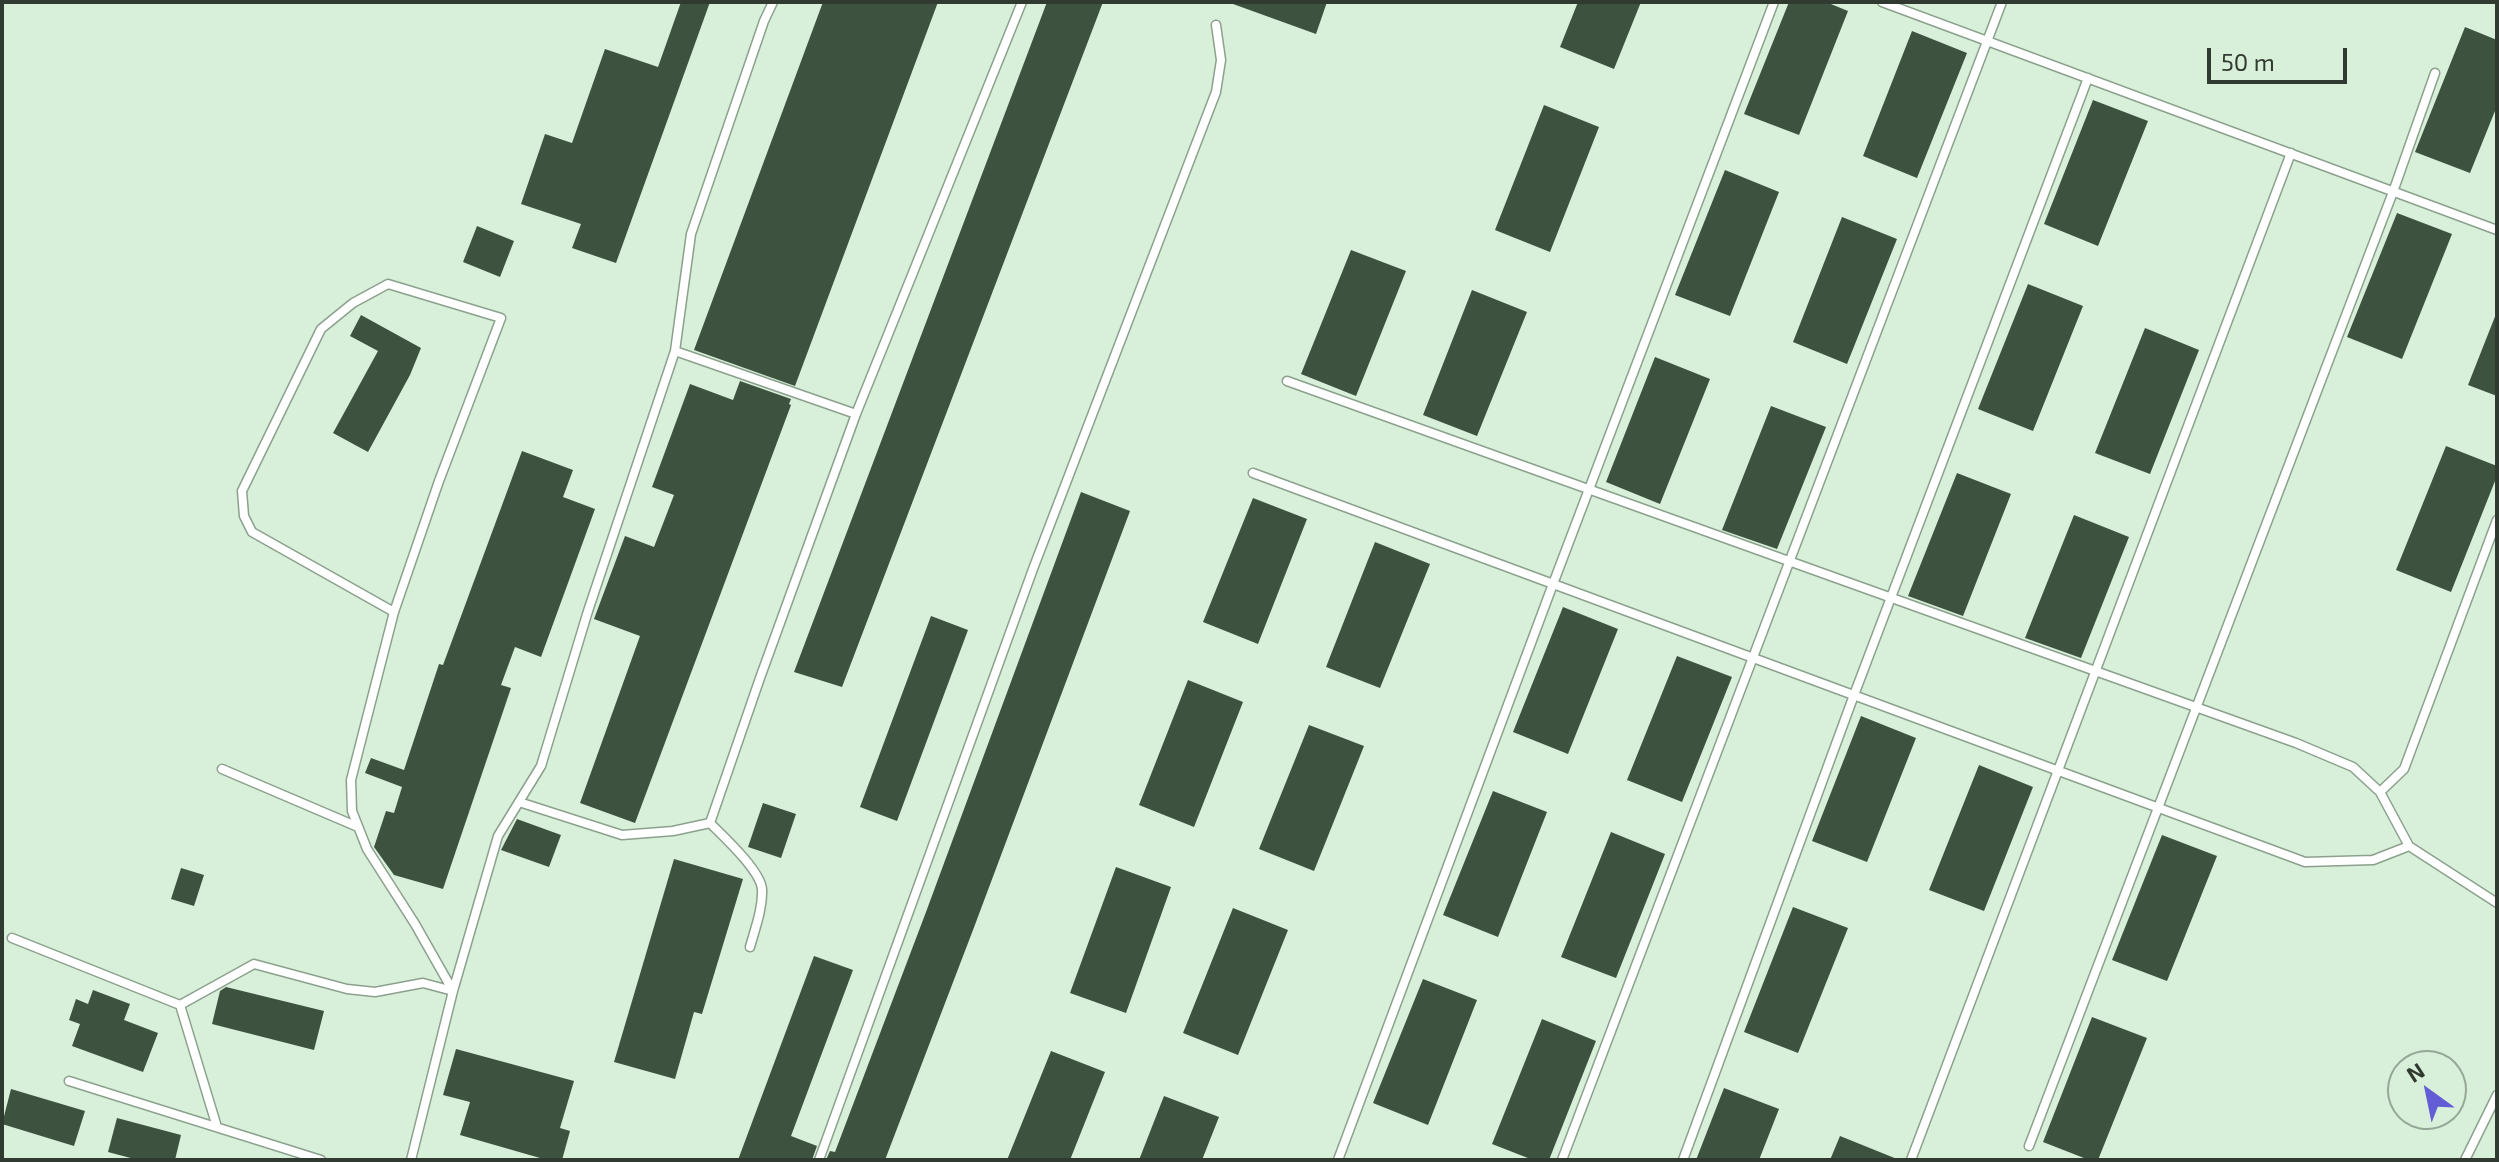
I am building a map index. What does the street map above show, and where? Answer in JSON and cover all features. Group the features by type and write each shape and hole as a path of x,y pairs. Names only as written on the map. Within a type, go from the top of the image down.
{"lane":[{"path":"411,1160 453,991 498,836 541,766 588,611 675,351 691,234 773,2"},
{"path":"710,823 856,414 1022,2"},
{"path":"1338,1160 1774,2"},
{"path":"1882,2 2497,230"},
{"path":"1562,1160 2002,2"},
{"path":"819,1160 1049,525 1216,92 1221,60 1216,25"},
{"path":"2029,1146 2393,192 2435,73"},
{"path":"1683,1160 1854,695 2088,78"},
{"path":"1911,1160 2291,153"},
{"path":"394,612 252,532 244,516 242,491 321,329 353,303 388,284 501,318 439,481 394,612 351,780 352,811 367,849 453,991"},
{"path":"675,351 856,414"},
{"path":"1287,381 2296,743 2353,767 2380,792 2409,846 2497,903"},
{"path":"1253,473 2305,862 2373,860 2409,846"},
{"path":"2380,792 2404,769 2497,520"},
{"path":"222,769 358,827"},
{"path":"519,802 622,835 673,831 710,823"},
{"path":"710,823 743,856 762,886 758,919 750,947"},
{"path":"12,938 180,1005"},
{"path":"180,1005 254,964 347,989 375,992 423,983 453,991"},
{"path":"180,1005 217,1127"},
{"path":"69,1081 321,1160"},
{"path":"2465,1160 2497,1095"}],"building":[{"path":"681,2 710,2 616,263 572,248 581,224 521,204 545,134 572,143 605,49 658,67"},
{"path":"823,2 938,2 795,386 694,350"},
{"path":"1047,2 1103,2 842,687 794,672"},
{"path":"1233,2 1327,2 1316,34"},
{"path":"1578,2 1641,2 1614,69 1560,47"},
{"path":"1789,2 1826,2 1848,11 1799,135 1744,114"},
{"path":"2465,27 2497,40 2497,106 2470,173 2415,152"},
{"path":"1912,31 1967,53 1917,178 1863,156"},
{"path":"2093,100 2148,121 2098,246 2044,224"},
{"path":"1544,105 1599,127 1550,252 1495,230"},
{"path":"1725,170 1779,192 1730,316 1675,295"},
{"path":"2397,213 2452,234 2402,359 2347,337"},
{"path":"1842,217 1897,239 1847,364 1793,342"},
{"path":"477,226 514,241 500,277 463,262"},
{"path":"1351,250 1406,271 1356,396 1301,374"},
{"path":"2028,284 2083,306 2033,431 1978,409"},
{"path":"1472,290 1527,312 1477,436 1423,415"},
{"path":"2497,314 2497,396 2468,385"},
{"path":"361,315 421,348 410,375 368,452 333,433 378,351 350,336"},
{"path":"2145,328 2199,350 2150,474 2095,453"},
{"path":"1655,357 1710,379 1660,504 1606,482"},
{"path":"740,381 791,399 791,405 635,823 580,803 640,636 594,619 625,536 654,547 674,495 652,487 690,384 733,400"},
{"path":"1771,406 1826,427 1777,549 1722,530"},
{"path":"2446,446 2497,466 2497,476 2451,592 2396,570"},
{"path":"522,451 573,470 563,497 595,509 541,657 515,647 501,685 511,688 443,889 394,875 374,847 386,811 394,813 402,787 365,773 371,758 404,770 439,664 443,665"},
{"path":"1957,473 2011,494 1963,616 1908,596"},
{"path":"1081,492 1130,511 973,930 885,1160 826,1160 830,1151 835,1152"},
{"path":"1253,498 1307,519 1258,644 1203,622"},
{"path":"2074,515 2129,537 2081,658 2025,638"},
{"path":"1375,542 1430,564 1380,688 1326,667"},
{"path":"1563,607 1618,629 1568,754 1513,732"},
{"path":"931,616 968,630 897,821 860,807"},
{"path":"1677,656 1732,677 1682,802 1627,780"},
{"path":"1188,680 1243,702 1194,827 1139,805"},
{"path":"1861,716 1916,738 1867,862 1812,841"},
{"path":"1309,725 1364,746 1314,871 1259,849"},
{"path":"1979,765 2033,787 1984,911 1929,890"},
{"path":"1493,791 1547,812 1498,937 1443,915"},
{"path":"763,803 796,814 781,858 748,847"},
{"path":"517,819 561,835 549,867 501,850"},
{"path":"1611,832 1665,854 1616,978 1561,957"},
{"path":"2162,835 2217,856 2167,981 2112,960"},
{"path":"674,859 743,879 702,1014 694,1012 675,1079 614,1062"},
{"path":"1116,867 1171,887 1126,1013 1070,993"},
{"path":"181,868 204,875 194,906 171,899"},
{"path":"1793,907 1848,928 1798,1053 1744,1032"},
{"path":"1233,908 1288,930 1238,1055 1183,1033"},
{"path":"814,956 853,970 791,1136 817,1146 812,1160 738,1160"},
{"path":"1423,979 1477,1000 1428,1125 1373,1103"},
{"path":"226,987 324,1011 314,1050 212,1024 220,991"},
{"path":"93,990 130,1004 124,1020 158,1033 143,1072 72,1046 80,1024 69,1020 76,999 88,1004"},
{"path":"2092,1017 2147,1038 2098,1160 2089,1160 2043,1142"},
{"path":"1542,1019 1596,1041 1549,1160 1533,1160 1492,1144"},
{"path":"456,1049 574,1081 560,1128 570,1131 562,1160 547,1160 460,1135 470,1102 443,1095"},
{"path":"1051,1051 1105,1072 1070,1160 1007,1160"},
{"path":"1724,1088 1779,1109 1759,1160 1696,1160"},
{"path":"11,1089 85,1111 74,1146 2,1124"},
{"path":"1164,1096 1219,1117 1202,1160 1139,1160"},
{"path":"117,1118 181,1135 175,1160 138,1160 108,1152"},
{"path":"1840,1136 1897,1159 1897,1160 1830,1160"}]}
